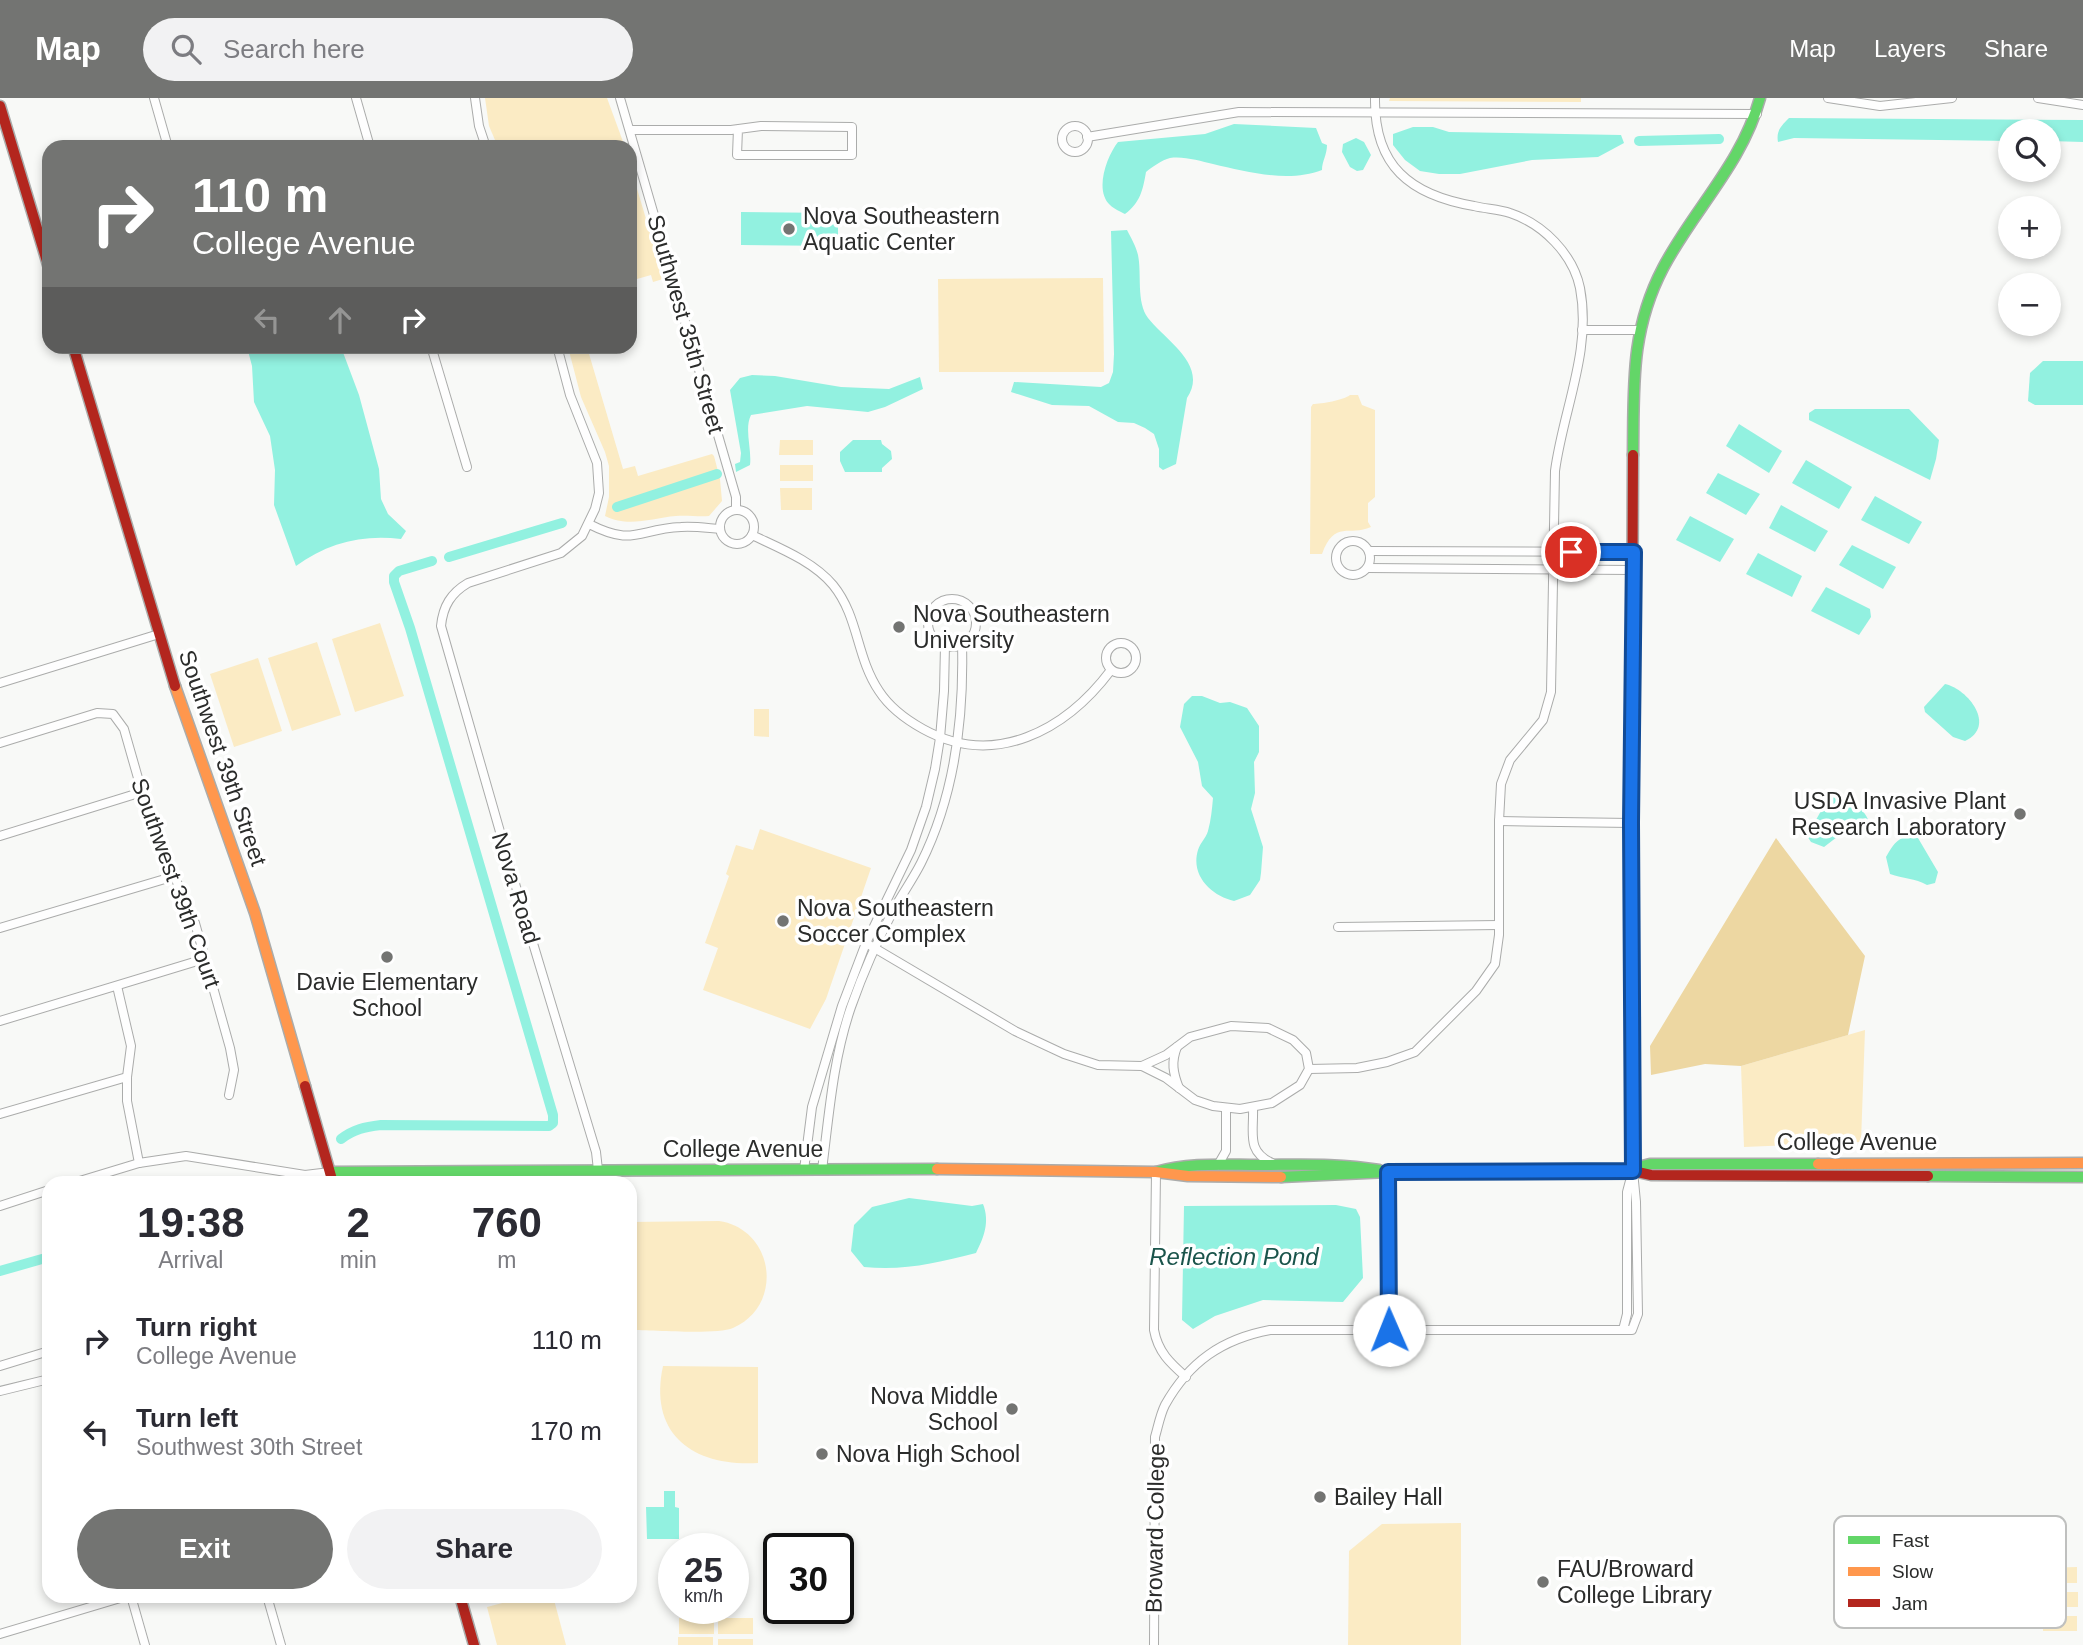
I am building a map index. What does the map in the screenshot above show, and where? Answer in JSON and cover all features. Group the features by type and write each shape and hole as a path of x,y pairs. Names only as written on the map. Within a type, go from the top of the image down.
{"street":[{"path":"154,98 166,140"},
{"path":"356,98 368,140"},
{"path":"475,98 484,140"},
{"name":"Southwest 35th Street","path":"620,98 634,140"},
{"path":"1309,1069 1357,1068 1387,1062 1415,1052 1476,991 1495,964 1499,925 1501,784 1518,749 1543,720 1551,692 1555,471 1559,443 1574,388 1582,330 1579,286 1572,266 1559,247 1546,233 1511,213 1442,199 1412,185 1396,169 1380,144 1375,98"},
{"path":"1633,1171 1631,823 1634,362 1640,330 1656,283 1670,256 1741,149 1757,114 1760,98"},
{"path":"1828,98 1880,106 1952,98"},
{"path":"2038,98 2083,105"},
{"path":"0,106 42,245"},
{"path":"1087,136 1240,113 1757,114"},
{"path":"631,130 738,129 761,126 852,127 852,155 737,155 738,129"},
{"name":"Southwest 35th Street","path":"637,151 736,497 736,510"},
{"path":"1582,330 1640,330"},
{"name":"Southwest 39th Street","path":"75,354 186,722 255,913 331,1176"},
{"path":"432,354 467,467"},
{"path":"559,354 573,404 597,463 599,493 589,524 616,536 627,537 680,527 720,529"},
{"path":"736,510 742,511 753,524 752,535 744,543 733,544 724,539 720,529 722,518 736,510"},
{"name":"Nova Road","path":"589,524 577,540 561,553 468,583 457,590 446,604 442,618 442,634 596,1152 598,1170"},
{"path":"752,535 802,560 831,583 851,613 863,662 877,689 898,713 940,738 956,742 1002,744 1034,735 1073,712 1111,670"},
{"path":"1349,541 1361,542 1369,551 1368,568 1359,575 1349,575 1340,569 1336,559 1339,547 1349,541"},
{"path":"1369,551 1634,552"},
{"path":"1368,568 1633,570"},
{"path":"950,599 964,602 974,613 975,628 968,640 961,644 945,645 933,637 928,623 937,604 950,599"},
{"path":"0,683 159,634"},
{"path":"822,1170 832,1088 850,1010 870,945 929,843 948,788 961,703 961,644"},
{"path":"804,1170 812,1107 842,1006 911,850 929,794 940,738 945,645"},
{"name":"Southwest 39th Court","path":"0,743 97,713 113,714 124,729 142,792 165,855 195,923 230,1048 234,1070 229,1095"},
{"path":"0,835 142,792"},
{"path":"1499,821 1631,823"},
{"path":"0,928 175,876"},
{"path":"1338,927 1499,925"},
{"path":"870,945 1016,1031 1064,1055 1098,1065 1142,1066 1166,1078 1201,1103 1226,1108 1253,1108 1272,1102 1300,1085 1309,1069 1306,1053 1293,1040 1268,1028 1231,1026 1190,1037 1178,1047 1142,1066"},
{"path":"0,1021 204,959"},
{"path":"117,986 131,1046 127,1101 139,1163"},
{"path":"1178,1047 1174,1054 1173,1069 1180,1088"},
{"path":"0,1114 127,1077"},
{"path":"818,1084 832,1088"},
{"path":"1218,1165 1226,1151 1226,1108"},
{"path":"1253,1108 1254,1149 1262,1158 1275,1165"},
{"path":"96,1176 139,1163 186,1156 314,1176"},
{"name":"College Avenue","path":"1633,1171 1650,1164 2083,1163"},
{"name":"College Avenue","path":"1156,1172 1174,1165 1354,1165 1388,1172"},
{"name":"College Avenue","path":"398,1176 598,1170 822,1170 1156,1172 1175,1176 1288,1177 1354,1176 1388,1172 1633,1171 1651,1175 2083,1177"},
{"name":"Broward College","path":"1154,1645 1155,1437 1164,1407 1206,1355 1253,1333 1270,1329 1628,1330 1627,1192 1633,1171"},
{"path":"1156,1172 1154,1330 1158,1348 1163,1356 1186,1377"},
{"path":"1388,1172 1389,1330"},
{"path":"0,1206 42,1193"},
{"path":"0,1366 42,1353"},
{"path":"0,1391 42,1381"},
{"path":"0,1634 105,1603"},
{"path":"131,1603 145,1645"},
{"path":"269,1603 281,1645"},
{"path":"462,1603 474,1645"}],"shaded area":[{"path":"485,98 607,98 622,140 495,140 489,126"},
{"path":"1390,98 1581,98 1581,102 1389,101"},
{"path":"637,189 663,279 653,282 651,275 637,279"},
{"path":"1103,278 1104,372 939,372 938,279"},
{"path":"570,354 589,354 623,469 635,466 638,476 712,454 720,479 722,501 709,516 676,516 631,522 605,516 609,497 609,466 581,397"},
{"path":"1358,395 1362,405 1375,410 1375,497 1368,503 1368,522 1371,527 1337,533 1327,543 1322,554 1310,554 1311,407 1313,404"},
{"path":"780,440 813,440 813,455 779,455"},
{"path":"780,465 813,465 813,481 780,481"},
{"path":"780,488 812,488 812,510 781,510"},
{"path":"380,623 404,696 355,712 332,639"},
{"path":"317,642 341,715 292,731 268,658"},
{"path":"258,658 282,731 234,747 210,674"},
{"path":"754,709 769,709 769,737 754,736"},
{"name":"Nova Southeastern Soccer Complex","path":"760,829 871,868 826,999 810,1029 703,990 718,948 705,943 729,876 726,874 736,845 753,850"},
{"path":"1776,838 1865,956 1848,1035 1741,1066 1705,1064 1651,1075 1650,1046"},
{"path":"1865,1030 1861,1142 1744,1147 1741,1066"},
{"path":"719,1221 738,1227 752,1238 761,1252 766,1269 766,1286 760,1303 750,1317 725,1330 637,1330 637,1222"},
{"path":"663,1366 758,1367 758,1463 714,1459 681,1442 670,1428 663,1411 660,1390"},
{"path":"1461,1523 1461,1645 1348,1645 1349,1551 1382,1524"},
{"path":"2066,1567 2077,1567 2077,1583 2066,1583"},
{"path":"2066,1592 2078,1592 2078,1607 2066,1607"},
{"path":"502,1603 555,1603 566,1645 497,1645 487,1607"},
{"path":"2066,1616 2077,1616 2077,1631 2043,1631 2043,1628 2066,1628"},
{"path":"749,1618 753,1618 753,1634 718,1634 718,1624 749,1624"},
{"path":"679,1624 714,1624 714,1634 679,1634"},
{"path":"678,1637 713,1637 713,1645 678,1645"},
{"path":"718,1639 753,1639 753,1645 718,1645"}],"water":[{"path":"1789,118 1998,119 1998,141 1794,138 1778,142 1780,129"},
{"path":"2061,120 2083,120 2083,142 2061,141"},
{"path":"1234,124 1316,128 1322,143 1327,145 1322,170 1296,176 1268,175 1192,159 1170,158 1146,172 1140,196 1125,214 1105,199 1104,173 1118,142 1205,134"},
{"path":"1413,127 1433,127 1449,132 1621,135 1624,143 1598,157 1532,160 1460,174 1439,174 1420,171 1405,160 1393,145 1393,134"},
{"path":"1356,138 1364,142 1371,155 1363,170 1357,171 1350,167 1342,152 1343,144"},
{"name":"Nova Southeastern Aquatic Center","path":"741,212 838,213 838,246 741,245"},
{"path":"1127,230 1138,255 1144,311 1182,354 1193,375 1176,464 1163,470 1159,467 1159,449 1154,434 1145,428 1134,423 1118,422 1089,406 1052,405 1011,392 1014,382 1101,387 1109,383 1114,354 1111,231"},
{"path":"249,354 344,354 359,395 379,469 381,499 388,514 406,531 401,539 373,538 346,542 320,551 296,566 274,505 275,470 270,436 254,402"},
{"path":"2043,361 2083,361 2083,405 2035,405 2028,401 2030,373"},
{"path":"752,375 841,387 889,389 920,377 923,389 868,412 807,406 751,415 748,426 750,465 736,472 735,464 740,462 741,453 730,390 740,378"},
{"path":"1815,409 1909,409 1939,440 1930,480 1809,420 1809,413"},
{"path":"1739,424 1782,451 1769,473 1726,446"},
{"path":"853,440 881,440 891,451 892,459 882,468 882,472 845,472 840,461 840,452"},
{"path":"1806,460 1852,487 1839,509 1792,483"},
{"path":"1718,473 1760,494 1746,515 1706,493"},
{"path":"1875,496 1922,522 1909,544 1861,520"},
{"path":"1781,505 1828,531 1815,552 1769,528"},
{"path":"1690,516 1734,539 1720,562 1676,540"},
{"path":"1852,545 1896,567 1883,589 1839,565"},
{"path":"1758,553 1802,576 1792,597 1746,574"},
{"path":"1826,587 1870,609 1871,617 1859,635 1811,611"},
{"path":"1945,684 1962,693 1976,709 1979,726 1965,741 1953,737 1925,712 1924,707"},
{"path":"1192,696 1202,696 1220,703 1230,702 1247,708 1259,726 1259,752 1254,762 1255,793 1251,809 1263,847 1260,880 1250,895 1234,901 1211,890 1197,868 1198,850 1208,831 1213,798 1202,786 1198,762 1180,727 1184,704"},
{"path":"1831,793 1854,803 1869,822 1837,837 1824,847 1811,842 1807,836"},
{"path":"1909,836 1918,838 1938,872 1935,883 1927,885 1890,874 1886,857 1892,846"},
{"path":"909,1198 972,1206 983,1204 985,1229 976,1253 907,1267 864,1267 851,1251 854,1225 872,1207"},
{"name":"Reflection Pond","path":"1336,1205 1356,1209 1360,1217 1363,1278 1343,1302 1263,1300 1215,1316 1193,1329 1182,1320 1184,1206"},
{"path":"664,1491 675,1491 675,1507 679,1508 679,1533 658,1533 658,1539 647,1539 646,1507 664,1507"}],"waterway":[{"path":"1639,141 1719,139"},
{"path":"617,507 717,474"},
{"path":"449,557 562,523"},
{"path":"341,1139 360,1129 381,1125 549,1126 553,1123 553,1115 410,628 394,582 394,576 399,571 432,561"},
{"path":"0,1271 42,1259"}],"traffic: fast":[{"path":"1633,455 1636,360 1639,337 1652,291 1675,246 1742,144 1760,98"},
{"path":"1281,1177 1388,1172 1620,1172 1650,1164 1818,1164"},
{"path":"1156,1172 1194,1165 1334,1165 1379,1170"},
{"path":"330,1172 937,1169"},
{"path":"1928,1176 2083,1177"}],"traffic: slow":[{"path":"175,686 255,913 305,1086"},
{"path":"1631,893 1633,1171"},
{"path":"1818,1164 2083,1163"},
{"path":"937,1169 1281,1177"}],"traffic: jam":[{"path":"0,106 42,245"},
{"path":"75,354 175,686"},
{"path":"1631,893 1633,455"},
{"path":"305,1086 331,1176"},
{"path":"1633,1171 1651,1175 1928,1176"},
{"path":"462,1603 474,1645"}],"place":[{"name":"Nova Southeastern Aquatic Center","path":"789,229"},
{"name":"Nova Southeastern University","path":"899,627"},
{"name":"USDA Invasive Plant Research Laboratory","path":"2020,814"},
{"name":"Nova Southeastern Soccer Complex","path":"783,921"},
{"name":"Davie Elementary School","path":"387,957"},
{"name":"Nova Middle School","path":"1012,1409"},
{"name":"Nova High School","path":"822,1454"},
{"name":"Bailey Hall","path":"1320,1497"},
{"name":"FAU/Broward College Library","path":"1543,1582"}],"route":[{"path":"1389,1330 1388,1172 1633,1171 1631,823 1634,552 1571,552"}]}
